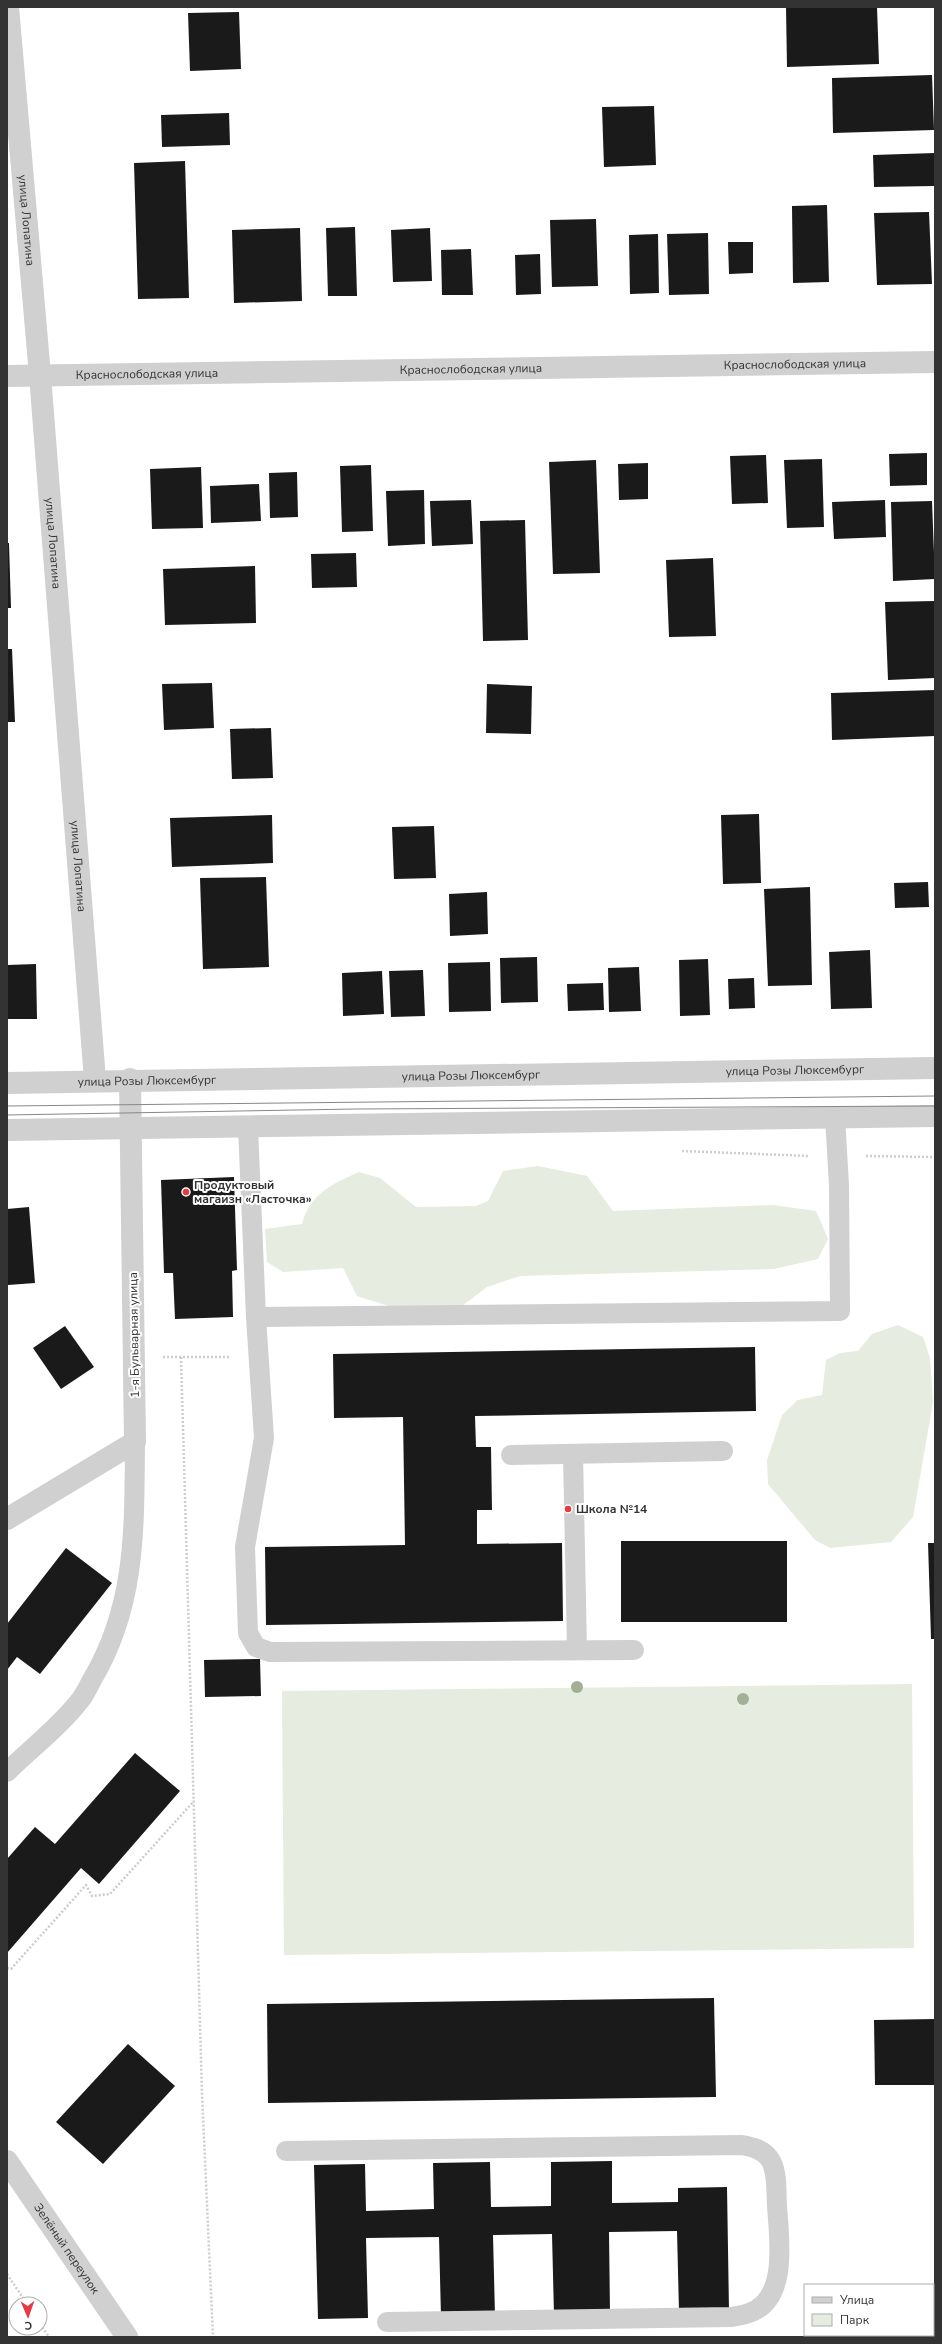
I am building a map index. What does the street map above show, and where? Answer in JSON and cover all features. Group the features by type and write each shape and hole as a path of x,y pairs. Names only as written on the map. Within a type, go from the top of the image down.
{"street":[{"name":"улица Лопатина","path":"8,7 40,375 95,1080"},
{"name":"Краснослободская улица","path":"7,376 935,362"},
{"name":"улица Розы Люксембург","path":"7,1082 935,1068"},
{"name":"1-я Бульварная улица","path":"130,1079 135,1442"},
{"path":"7,1130 935,1116"},
{"path":"7,1519 135,1442"},
{"name":"Зелёный переулок","path":"7,2161 127,2337"}],"lane":[{"path":"256,1317 840,1311 838,1185 835,1117"},
{"path":"248,1127 258,1356 264,1438 245,1547 248,1633 256,1647 270,1652 634,1650"},
{"path":"7,1772 78,1704 107,1654 123,1610 129,1573 134,1514 135,1442"},
{"path":"511,1455 723,1451"},
{"path":"573,1454 576,1650"},
{"path":"286,2151 742,2145 758,2149 770,2158 775,2174 781,2254 780,2271 765,2303 751,2313 731,2317 519,2329 387,2322"}],"path":[{"path":"134,1358 258,1356"},
{"path":"181,1357 202,2094 213,2337"},
{"path":"7,1968 10,1969 86,1886 92,1896 110,1894 194,1800"},
{"path":"7,2274 22,2296"}],"green space":[{"path":"538,1166 587,1176 613,1211 773,1205 816,1211 828,1239 818,1259 774,1269 520,1276 487,1287 458,1309 408,1312 357,1296 343,1268 283,1272 267,1262 265,1229 302,1224 310,1205 323,1191 359,1172 380,1178 416,1207 476,1206 488,1201 503,1171"},
{"path":"898,1325 923,1337 930,1358 933,1402 913,1517 891,1542 830,1548 815,1540 768,1484 767,1460 782,1415 798,1400 822,1395 826,1360 840,1353 858,1351 872,1334"},
{"path":"912,1684 914,1948 284,1955 282,1691"}],"building":[{"path":"786,7 877,7 879,64 787,67"},
{"path":"239,12 241,69 190,71 188,13"},
{"path":"932,75 934,130 833,133 832,78"},
{"path":"654,106 656,165 604,167 602,107"},
{"path":"229,113 230,145 162,147 161,115"},
{"path":"935,153 935,186 874,187 873,155"},
{"path":"185,161 189,298 138,299 134,163"},
{"path":"827,205 829,282 793,283 792,206"},
{"path":"929,212 932,284 877,285 874,213"},
{"path":"596,219 598,286 552,287 550,220"},
{"path":"355,227 357,296 328,296 326,228"},
{"path":"300,228 302,301 234,303 232,230"},
{"path":"430,228 432,281 393,282 391,230"},
{"path":"708,233 709,294 669,295 667,234"},
{"path":"658,234 659,293 630,294 629,235"},
{"path":"728,242 753,242 753,273 729,274"},
{"path":"471,249 473,295 442,295 441,250"},
{"path":"540,254 541,294 516,295 515,255"},
{"path":"927,453 927,485 890,486 889,454"},
{"path":"766,455 768,503 732,504 730,456"},
{"path":"822,459 824,527 787,528 784,460"},
{"path":"596,460 600,573 553,574 549,462"},
{"path":"648,463 648,499 619,500 618,464"},
{"path":"371,465 373,531 342,532 340,466"},
{"path":"201,467 203,528 152,529 150,469"},
{"path":"297,472 298,517 270,518 269,473"},
{"path":"259,484 261,521 211,523 210,486"},
{"path":"424,490 425,544 388,546 386,491"},
{"path":"471,500 473,544 432,546 430,501"},
{"path":"885,500 886,537 834,539 832,502"},
{"path":"932,501 935,579 893,581 891,502"},
{"path":"525,520 528,640 483,641 480,521"},
{"path":"7,543 9,543 11,608 7,608"},
{"path":"356,553 357,587 312,588 311,554"},
{"path":"713,558 716,636 669,637 666,560"},
{"path":"255,566 256,623 165,625 163,569"},
{"path":"935,601 935,678 888,680 885,602"},
{"path":"7,649 12,649 15,722 7,722"},
{"path":"212,683 214,728 164,730 162,684"},
{"path":"487,684 532,686 531,734 486,733"},
{"path":"935,690 935,736 832,740 831,693"},
{"path":"271,728 273,778 232,779 230,729"},
{"path":"759,814 761,883 723,884 721,815"},
{"path":"272,815 273,863 172,867 170,818"},
{"path":"434,826 436,878 394,879 392,827"},
{"path":"266,877 269,967 203,969 200,878"},
{"path":"928,882 929,907 895,908 894,883"},
{"path":"810,887 812,985 768,986 764,889"},
{"path":"487,892 488,934 450,936 449,894"},
{"path":"870,950 872,1008 831,1009 829,952"},
{"path":"537,957 538,1002 501,1003 500,958"},
{"path":"708,959 710,1015 680,1016 679,960"},
{"path":"490,962 491,1011 449,1012 448,963"},
{"path":"36,964 37,1019 7,1019 7,965"},
{"path":"639,967 641,1011 609,1012 608,968"},
{"path":"423,970 425,1016 391,1017 389,971"},
{"path":"382,971 384,1014 343,1016 342,973"},
{"path":"754,978 755,1008 729,1009 728,979"},
{"path":"603,983 604,1010 568,1011 567,984"},
{"path":"234,1177 237,1270 232,1271 233,1317 175,1319 173,1273 164,1273 161,1180"},
{"path":"29,1207 35,1283 8,1285 7,1209"},
{"path":"65,1326 94,1367 61,1389 33,1348"},
{"path":"755,1347 756,1411 475,1416 476,1447 491,1447 492,1510 477,1510 477,1544 562,1543 563,1621 266,1625 265,1547 405,1545 403,1417 334,1418 333,1354"},
{"path":"621,1541 787,1541 787,1622 621,1622"},
{"path":"928,1543 935,1543 935,1639 931,1639"},
{"path":"66,1548 112,1583 40,1674 17,1657 7,1670 7,1624"},
{"path":"260,1659 261,1696 205,1697 204,1660"},
{"path":"135,1753 180,1791 99,1884 81,1868 7,1953 7,1859 35,1827 55,1844"},
{"path":"714,1998 716,2097 268,2103 267,2004"},
{"path":"935,2019 935,2085 875,2085 874,2020"},
{"path":"128,2044 175,2086 103,2164 56,2122"},
{"path":"612,2161 612,2203 678,2202 678,2188 727,2187 729,2311 679,2312 677,2231 609,2232 610,2313 554,2315 552,2234 493,2235 495,2316 441,2317 439,2237 366,2238 368,2318 318,2319 314,2165 365,2164 366,2211 434,2209 433,2163 490,2162 491,2207 551,2206 551,2162"}],"tram line":[{"path":"7,1106 935,1096"},
{"path":"7,1115 355,1109 935,1106"}],"place":[{"name":"Продуктовый магаизн «Ласточка»","path":"186,1192"},
{"name":"Школа №14","path":"568,1509"}]}
